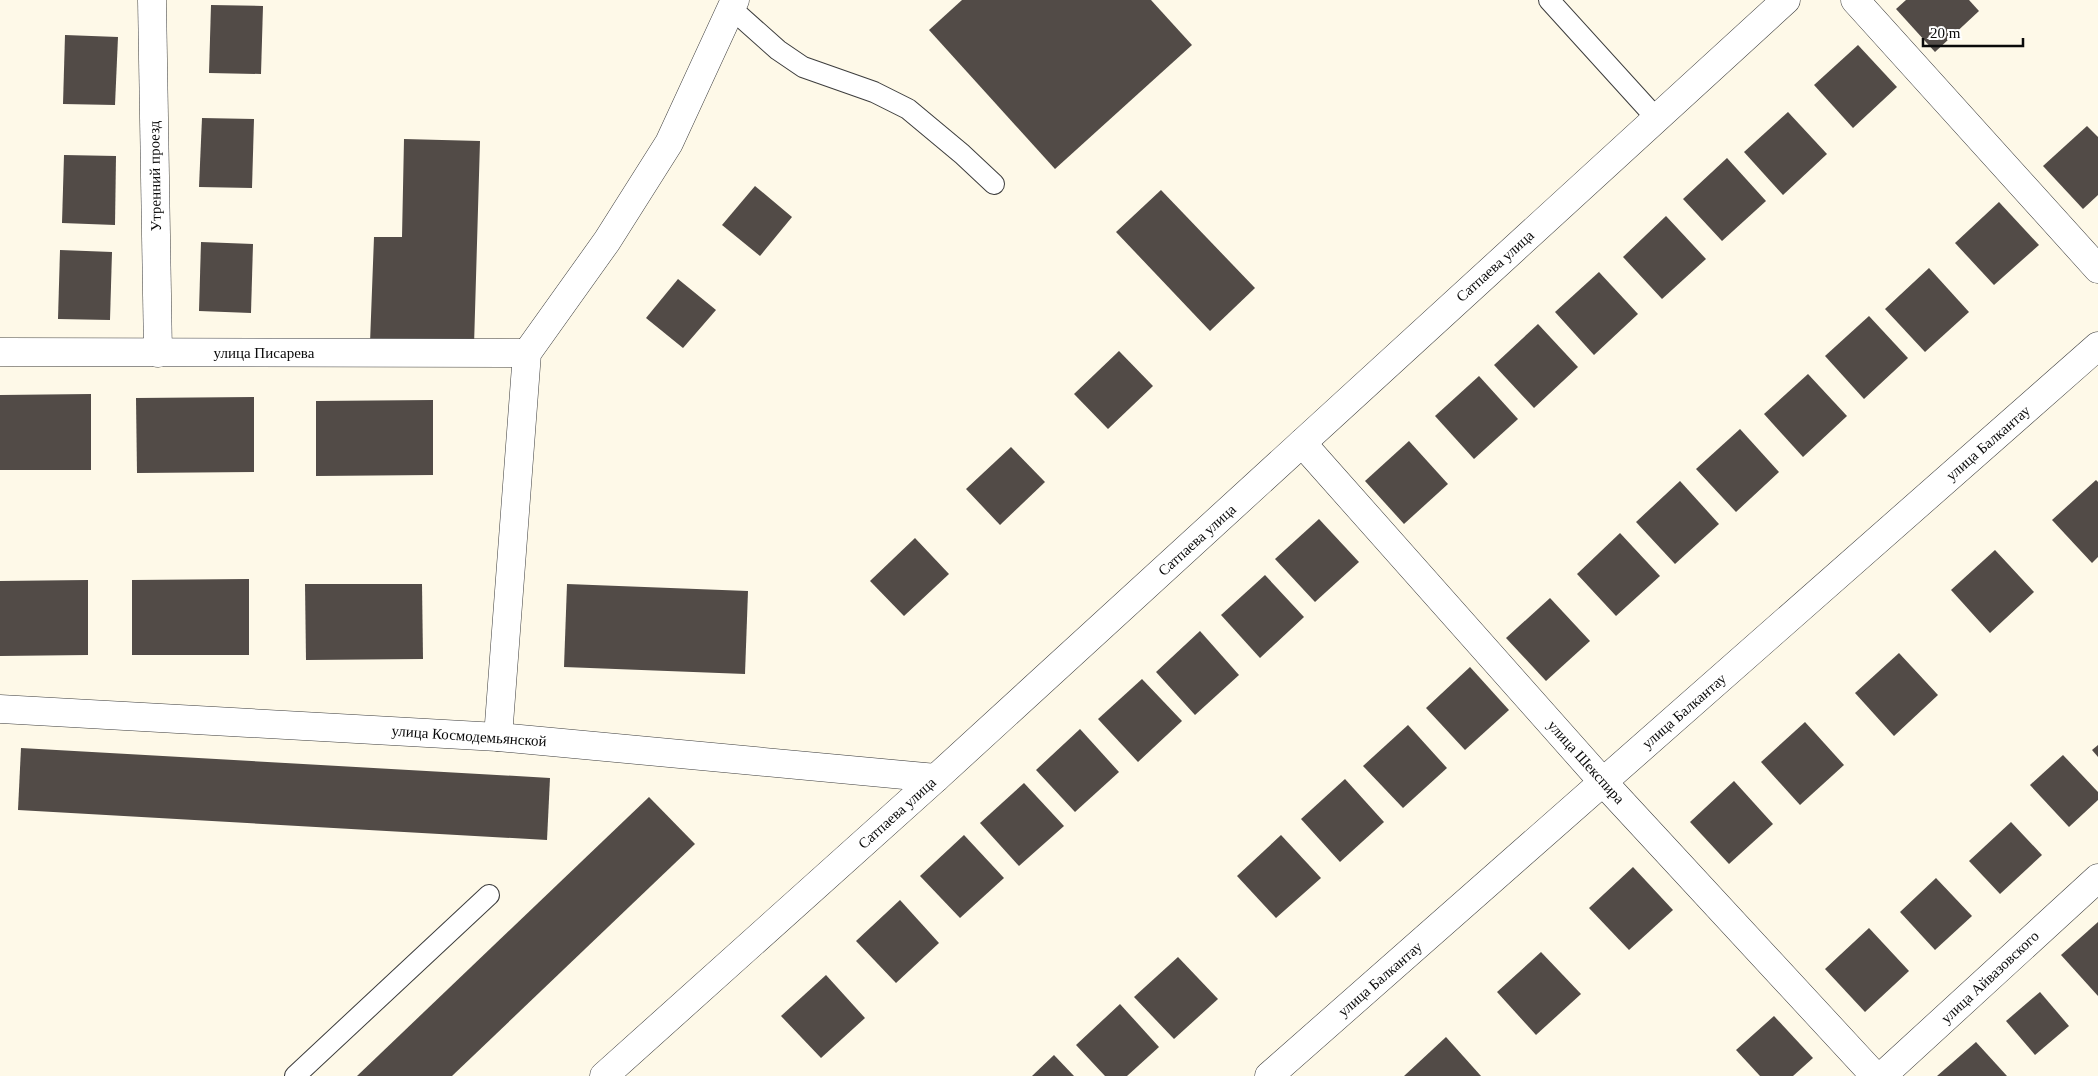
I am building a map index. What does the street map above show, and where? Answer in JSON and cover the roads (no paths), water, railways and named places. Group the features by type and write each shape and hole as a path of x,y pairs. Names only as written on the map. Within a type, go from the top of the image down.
{"street":[{"name":"Утренний проезд","path":"152,0 158,353"},
{"name":"Сатпаева улица","path":"604,1076 936,778 1786,0"},
{"path":"1856,0 2098,270"},
{"path":"498,737 527,353 607,241 669,143 734,5"},
{"name":"улица Балкантау","path":"1269,1076 2098,346"},
{"name":"улица Писарева","path":"0,352 527,353"},
{"name":"улица Шекспира","path":"1302,443 1603,782 1875,1076"},
{"name":"улица Космодемьянской","path":"0,709 498,737 936,778"},
{"name":"улица Айвазовского","path":"1882,1076 2098,878"}],"lane":[{"path":"1549,0 1656,119"},
{"path":"734,5 778,50 803,67 874,92 908,109 962,154 994,184"},
{"path":"295,1076 488,895"}]}
